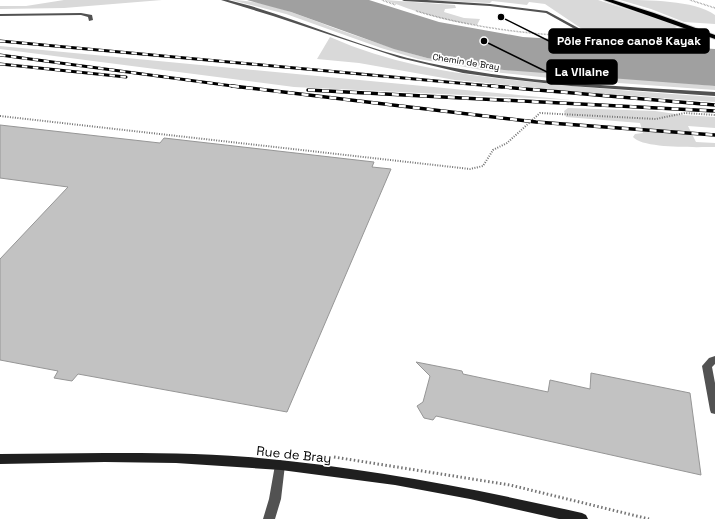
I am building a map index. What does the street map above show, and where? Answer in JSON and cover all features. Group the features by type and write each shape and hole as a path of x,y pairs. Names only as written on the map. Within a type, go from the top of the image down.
{"main road":[{"path":"607,0 672,20 715,37"}],"street":[{"name":"Chemin de Bray","path":"223,0 280,16 377,50 436,65 542,81 715,94"},
{"path":"404,0 490,5 547,12 593,37"},
{"path":"0,15 81,14 90,16 91,20"},
{"path":"715,360 708,366 715,410"},
{"name":"Rue de Bray","path":"0,459 159,458 280,465 365,475 443,488 582,519"},
{"path":"269,519 275,499 280,465"}],"path":[{"path":"382,0 398,6"},
{"path":"690,0 715,8"},
{"path":"411,10 438,18 494,29 703,44"},
{"path":"0,116 448,167 478,169 485,165 493,150 507,144 540,113 656,119 685,113 715,115"}],"shaded area":[{"path":"64,0 162,0 64,8 0,9 0,6 26,6"},
{"path":"231,0 269,5 366,39 427,58 715,86 715,90 550,78 493,72 418,59 381,48 286,14"},
{"path":"247,0 369,0 439,22 523,37 715,49 715,86 504,70 427,58 394,49 291,12"},
{"path":"385,0 455,5 456,8 445,9 444,12 464,18 480,19 477,25 465,24 442,19"},
{"path":"419,0 598,0 667,22 678,26 675,27 679,29 638,37 623,38 588,33 545,4 529,2 527,5 492,1 490,3"},
{"path":"620,0 670,2 695,6 715,15 715,24 684,22 651,9"},
{"path":"330,37 381,56 434,69 488,77 564,85 715,97 715,102 569,91 455,80 359,63 317,59"},
{"path":"0,46 571,100 294,87 0,49"},
{"path":"568,108 655,111 715,117 715,128 688,126 696,142 715,143 715,147 685,147 648,144 633,137 635,134 643,133 640,123 566,117 564,111"}],"building":[{"path":"0,125 160,143 164,138 374,162 372,167 391,169 287,412 78,374 72,381 54,378 58,371 0,360 0,259 68,187 0,178"},
{"path":"416,362 462,371 463,374 548,392 550,380 590,389 591,373 690,393 701,475 436,416 433,420 424,418 417,406 423,402 430,376"}],"railway":[{"path":"0,41 492,86"},
{"path":"0,55 236,87"},
{"path":"0,64 126,77"},
{"path":"232,86 236,87"},
{"path":"492,86 715,105"},
{"path":"492,86 502,87"},
{"path":"236,87 536,122 715,135"},
{"path":"308,90 715,111"}],"place":[{"name":"Pôle France canoë Kayak","path":"501,17"},
{"name":"La Vilaine","path":"484,41"}]}
